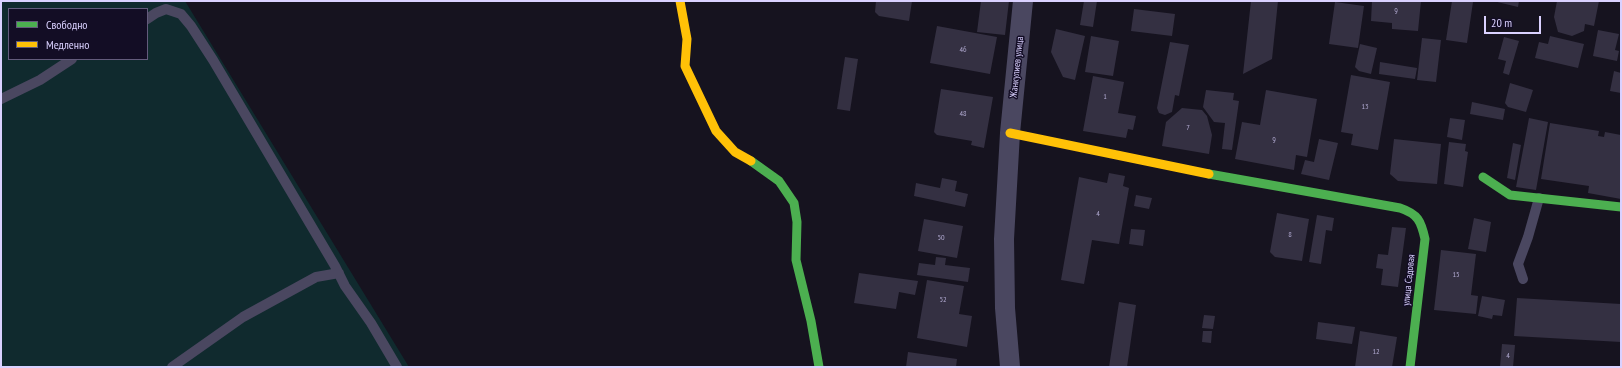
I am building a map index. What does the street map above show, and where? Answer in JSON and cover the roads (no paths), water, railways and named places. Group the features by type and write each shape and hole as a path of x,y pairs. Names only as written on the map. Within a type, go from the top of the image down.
{"street":[{"path":"680,1 687,39 685,66 716,131 735,152 752,161 779,181 794,203 797,222 796,260 811,321 819,367"},
{"name":"Жанкулиев улица","path":"1010,367 1005,308 1004,239 1010,133 1024,1"},
{"name":"улица Садовая","path":"1010,133 1202,173 1400,208 1414,213 1422,225 1425,239 1410,367"},
{"path":"1483,177 1510,195 1621,207"}],"lane":[{"path":"148,18 166,9 181,14 191,26 214,60 345,286 371,323 397,367"},
{"path":"1,99 40,80 70,60"},
{"path":"1523,279 1518,264 1528,237 1539,198"},
{"path":"172,367 250,314 316,277 338,274"}]}
